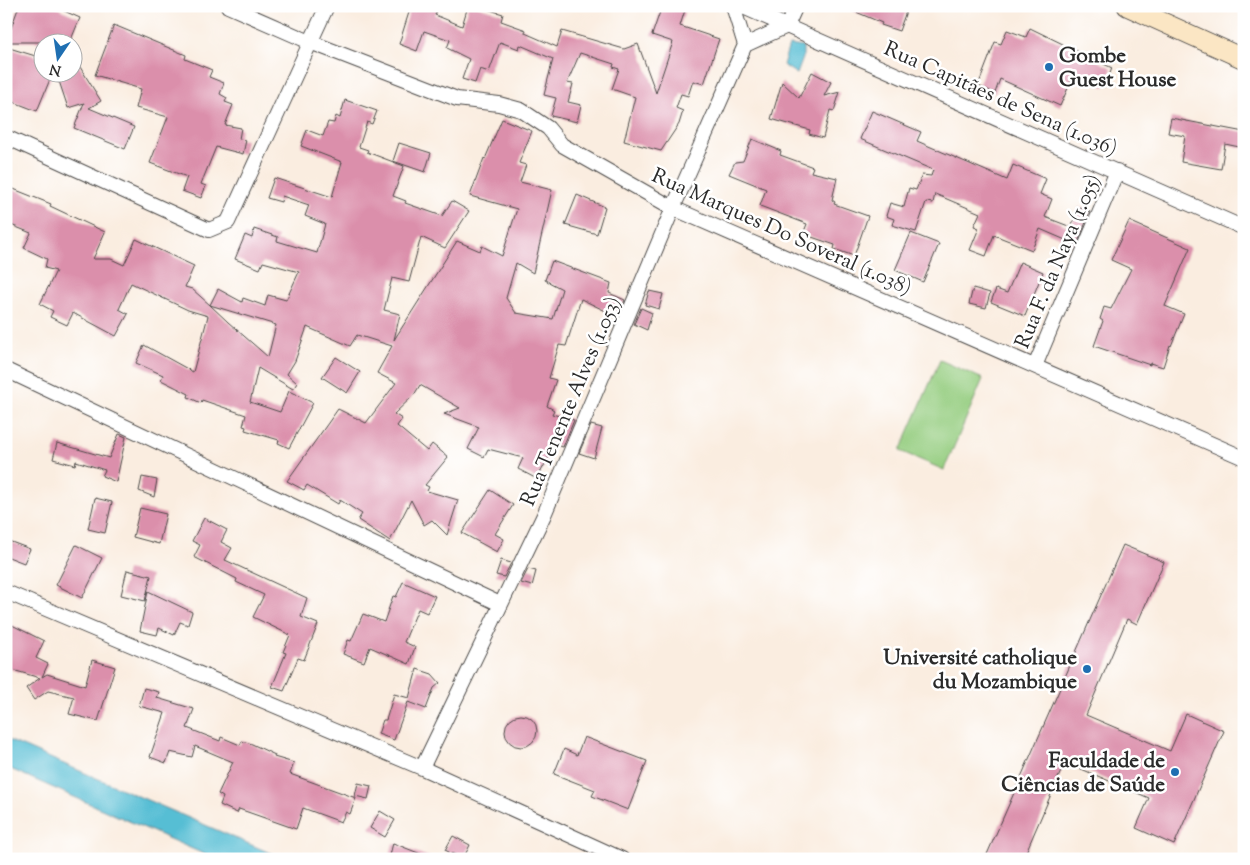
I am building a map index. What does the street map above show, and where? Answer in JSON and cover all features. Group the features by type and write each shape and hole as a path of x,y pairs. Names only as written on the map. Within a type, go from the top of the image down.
{"street":[{"name":"Rua Marques Do Soveral (1.038)","path":"228,6 310,42 458,99 499,104 521,110 548,128 562,145 673,208 1244,458"},
{"path":"6,137 209,230 228,222 327,6"},
{"path":"733,6 745,45 787,26 796,6"},
{"name":"Rua Capitães de Sena (1.036)","path":"741,6 1244,228"},
{"path":"1127,6 1244,58"},
{"name":"Rua Tenente Alves (1.053)","path":"422,768 544,515 673,208 745,45"},
{"name":"Rua F. da Naya (1.055)","path":"1035,366 1116,171"},
{"path":"6,370 500,604"},
{"path":"6,592 422,768 622,859"}],"green space":[{"path":"940,360 983,379 944,470 900,451"}],"water":[{"path":"789,45 803,47 803,58 797,74 783,65"},
{"path":"6,739 284,859 215,859 6,767"}],"building":[{"path":"19,6 53,6 80,18 74,32 32,32 32,42 6,42"},
{"path":"411,6 439,6 435,15 462,26 468,6 477,6 503,14 501,21 526,30 525,33 557,47 562,31 624,49 638,44 656,93 673,42 652,35 662,6 673,6 685,10 680,26 719,39 704,84 693,81 688,96 681,94 676,108 683,111 679,124 661,151 624,141 635,97 612,89 619,69 613,67 614,64 580,53 567,83 573,84 568,102 581,105 577,122 551,116 556,98 544,95 553,59 520,45 519,49 500,42 489,72 480,69 475,83 462,79 469,59 447,48 450,40 424,31 417,51 399,44"},
{"path":"842,6 908,6 899,31 881,25 882,23"},
{"path":"114,25 186,55 185,59 212,70 209,77 224,83 220,94 227,98 225,102 233,105 225,125 241,128 239,139 246,140 243,154 216,147 201,184 206,186 201,198 182,191 187,177 150,163 168,117 136,108 141,89 95,75"},
{"path":"1030,28 1112,68 1105,87 1089,82 1087,85 1072,79 1060,106 1000,79 995,93 978,86 995,42 1001,44 1007,30 1026,37"},
{"path":"6,47 32,55 32,82 49,82 37,111 6,99"},
{"path":"82,70 101,101 89,108 134,127 125,149 74,128 84,103 68,108 59,82 82,82"},
{"path":"812,72 831,82 824,96 840,92 834,111 830,110 823,138 809,134 810,130 771,119 782,82 799,98"},
{"path":"345,100 377,111 372,124 367,122 359,147 404,166 393,196 406,201 405,203 442,216 452,201 469,211 445,248 421,237 409,282 392,278 384,310 400,314 394,340 457,241 480,251 482,246 502,256 517,209 470,196 484,158 502,119 532,131 519,163 526,165 520,182 552,190 533,273 516,263 506,298 516,313 553,319 562,289 545,280 552,261 611,283 609,293 625,300 618,317 581,299 566,346 559,345 549,378 556,380 547,406 554,410 552,414 574,420 563,447 555,445 537,479 518,469 523,458 488,449 484,457 468,449 479,427 444,414 460,408 420,385 414,395 394,414 402,419 397,426 427,451 432,444 448,457 425,485 429,487 427,491 458,500 447,535 432,520 424,525 411,500 390,541 358,520 362,514 340,500 338,504 307,485 304,490 287,481 338,409 366,423 396,383 377,373 392,346 357,335 350,346 307,327 295,361 287,374 297,383 293,389 258,368 250,402 280,412 289,391 313,403 289,448 278,443 279,440 245,430 246,427 243,426 246,415 202,400 201,403 188,397 189,394 161,380 163,375 136,363 144,345 193,372 208,316 188,310 131,283 119,309 128,314 116,336 73,313 67,325 50,317 53,311 40,304 56,271 45,268 47,259 24,248 31,233 6,223 6,186 51,204 50,206 105,232 93,259 111,259 124,265 136,239 194,266 185,287 192,289 210,305 218,289 242,302 243,298 265,306 268,295 286,300 299,272 263,262 260,269 235,259 245,235 252,238 254,229 278,237 277,241 317,253 325,224 305,216 309,205 282,196 281,202 267,198 274,178 332,197 342,162 301,146 307,130 323,136 328,122 334,123 336,116 340,118","holes":["210,305 276,325 268,357"]},
{"path":"872,111 921,132 917,141 1007,180 1013,165 1046,179 1040,194 1052,199 1045,217 1071,227 1079,207 1090,212 1077,245 1040,229 1032,250 994,235 986,256 970,250 979,228 974,226 980,213 935,194 933,203 926,202 916,232 892,225 894,219 886,216 890,203 904,207 909,188 916,190 922,175 931,176 933,170 860,139"},
{"path":"1171,118 1244,132 1244,148 1225,144 1221,169 1181,162 1185,136 1168,133"},
{"path":"752,139 781,151 780,155 813,167 811,172 837,178 832,200 835,202 834,204 868,216 854,256 834,249 835,245 803,234 807,224 760,206 766,189 729,174 735,162 743,161"},
{"path":"399,143 431,153 425,172 393,161"},
{"path":"577,195 605,207 597,234 565,225"},
{"path":"1129,221 1190,248 1165,306 1184,314 1170,345 1163,367 1150,363 1150,365 1094,346 1103,321 1100,319 1104,307 1111,309 1131,269 1111,260"},
{"path":"911,233 939,244 923,282 895,270"},
{"path":"1020,262 1043,272 1025,316 991,302 996,289 1007,293"},
{"path":"973,288 990,293 986,308 969,304"},
{"path":"649,291 663,294 659,309 645,305"},
{"path":"641,308 652,313 647,330 634,324"},
{"path":"336,357 360,372 347,393 322,377"},
{"path":"591,425 602,428 594,458 579,453"},
{"path":"119,434 126,437 116,482 102,476 105,470 76,461 75,465 53,459 57,443 109,458"},
{"path":"142,477 157,480 154,497 139,491"},
{"path":"490,490 513,505 495,534 504,539 497,552 462,533"},
{"path":"95,498 112,502 105,533 88,529"},
{"path":"140,508 166,514 159,544 133,537"},
{"path":"204,518 227,530 221,542 232,548 225,560 307,598 301,617 318,624 304,660 298,658 284,691 272,687 286,653 283,652 290,635 253,617 264,595 236,582 237,579 194,557 200,545 192,541"},
{"path":"6,540 30,549 24,563 6,556"},
{"path":"76,545 102,558 82,598 56,585"},
{"name":"Université catholique du Mozambique","path":"1123,545 1164,562 1137,624 1127,619 1086,715 1170,751 1186,714 1224,731 1174,845 1136,828 1149,798 1065,762 1023,859 985,859"},
{"path":"501,560 511,563 504,577 496,575"},
{"path":"528,569 536,571 532,586 521,583"},
{"path":"127,570 151,576 145,601 121,595"},
{"path":"403,582 435,596 427,613 418,609 404,642 415,647 409,664 370,647 364,662 343,654 348,640 351,641 363,614 384,622 393,596 396,597"},
{"path":"148,591 192,612 188,625 180,622 174,635 159,628 157,635 140,631"},
{"path":"12,625 44,641 36,658 48,664 42,677 47,674 85,686 92,660 115,667 98,721 69,714 74,697 48,691 34,700 26,688 40,678 6,668 6,649"},
{"path":"417,669 432,674 440,683 434,688 426,709 408,702 394,740 378,734 383,720 386,720 394,694 409,698"},
{"path":"144,688 159,692 157,698 194,709 187,728 220,741 221,737 240,745 242,741 252,744 275,755 274,757 294,763 290,774 356,798 350,814 346,812 341,822 303,808 296,829 239,809 237,813 220,805 223,797 218,794 233,762 195,746 192,757 170,752 166,763 150,757 165,713 139,706"},
{"path":"521,715 527,716 532,720 536,725 536,737 532,742 527,746 521,747 515,746 510,742 506,737 505,731 506,725 510,720 515,716"},
{"path":"584,737 647,761 628,810 592,796 595,790 554,774 564,749 577,755"},
{"path":"358,783 371,786 368,799 355,796"},
{"path":"380,811 395,820 385,837 370,828"},
{"path":"453,836 470,845 463,859 445,850"},
{"path":"393,843 431,858 431,859 389,859"}],"place":[{"name":"Gombe Guest House","path":"1049,67"},
{"name":"Université catholique du Mozambique","path":"1087,669"},
{"name":"Faculdade de Ciências de Saúde","path":"1175,772"}]}
